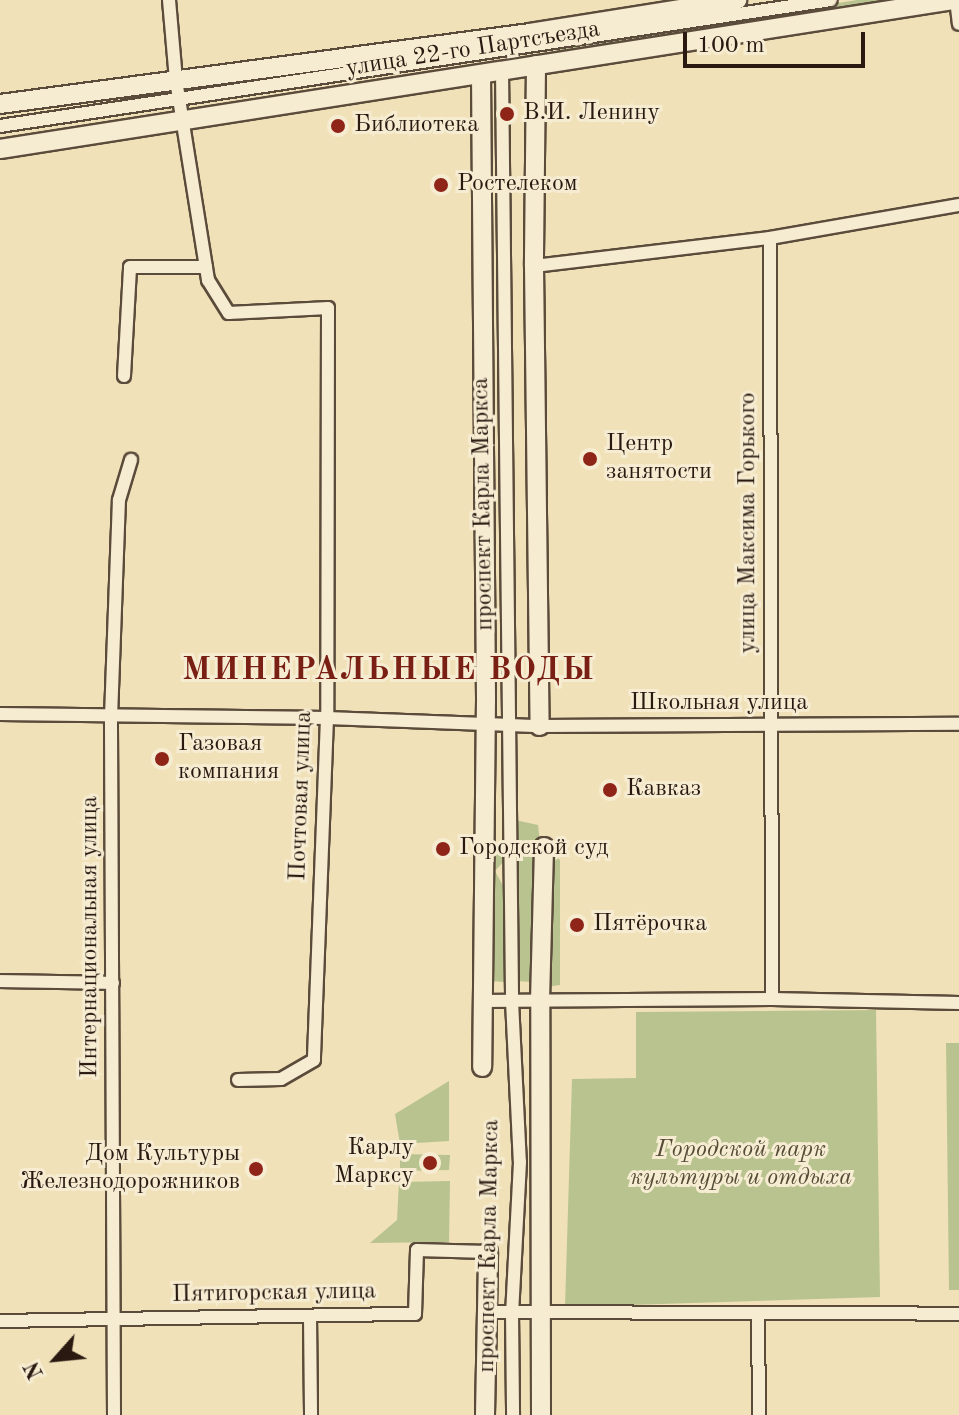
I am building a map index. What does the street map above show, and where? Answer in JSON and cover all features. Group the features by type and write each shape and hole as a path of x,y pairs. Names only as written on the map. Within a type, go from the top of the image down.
{"street":[{"path":"124,376 130,267 206,267 177,89 169,0"},
{"name":"улица 22-го Партсъезда","path":"0,104 177,89 737,0"},
{"path":"0,126 177,89 831,0"},
{"path":"955,0 959,24"},
{"name":"улица 22-го Партсъезда","path":"0,149 955,0"},
{"path":"536,65 534,266 540,726"},
{"name":"проспект Карла Маркса","path":"502,70 512,1001 520,1160 512,1313 513,1415"},
{"name":"проспект Карла Маркса","path":"481,74 486,724 480,1001 482,1067"},
{"path":"534,266 770,238 959,205"},
{"name":"улица Максима Горького","path":"770,238 772,999"},
{"name":"Почтовая улица","path":"206,267 208,280 229,313 328,308 327,718 314,1060 281,1079 238,1080"},
{"name":"Интернациональная улица","path":"114,1415 116,1318 111,717 119,500 131,460"},
{"name":"Школьная улица","path":"0,714 327,718 540,726 959,724"},
{"name":"проспект Карла Маркса","path":"541,1415 540,1001 544,847"},
{"path":"0,981 113,983"},
{"path":"480,1001 772,999 959,1003"},
{"name":"Пятигорская улица","path":"0,1321 415,1314 417,1250 488,1252"},
{"name":"проспект Карла Маркса","path":"485,1415 488,1252"},
{"path":"486,1312 758,1316 959,1314"},
{"path":"310,1316 311,1415"},
{"path":"758,1316 759,1415"}],"green space":[{"path":"857,0 911,0 558,55 556,48"},
{"path":"515,820 538,825 540,843 514,844"},
{"path":"487,848 504,848 505,860 495,871 506,891 506,982 487,981"},
{"path":"515,849 533,849 532,982 516,981"},
{"path":"552,854 560,860 560,985 545,987"},
{"name":"Городской парк культуры и отдыха","path":"876,1010 880,1297 565,1307 572,1079 636,1078 636,1012"},
{"path":"946,1043 959,1043 959,1290 949,1290"},
{"path":"449,1081 449,1141 400,1144 395,1114"},
{"path":"400,1154 450,1155 449,1170 400,1171"},
{"path":"450,1181 449,1242 370,1243 397,1220 399,1182"}],"place":[{"name":"В.И. Ленину","path":"507,114"},
{"name":"Библиотека","path":"338,126"},
{"name":"Ростелеком","path":"441,185"},
{"name":"Центр занятости","path":"590,459"},
{"name":"Газовая компания","path":"162,759"},
{"name":"Кавказ","path":"610,790"},
{"name":"Городской суд","path":"443,849"},
{"name":"Пятёрочка","path":"577,925"},
{"name":"Карлу Марксу","path":"430,1163"},
{"name":"Дом Культуры Железнодорожников","path":"256,1169"}],"district":[{"name":"МИНЕРАЛЬНЫЕ ВОДЫ","path":"389,671"}]}
